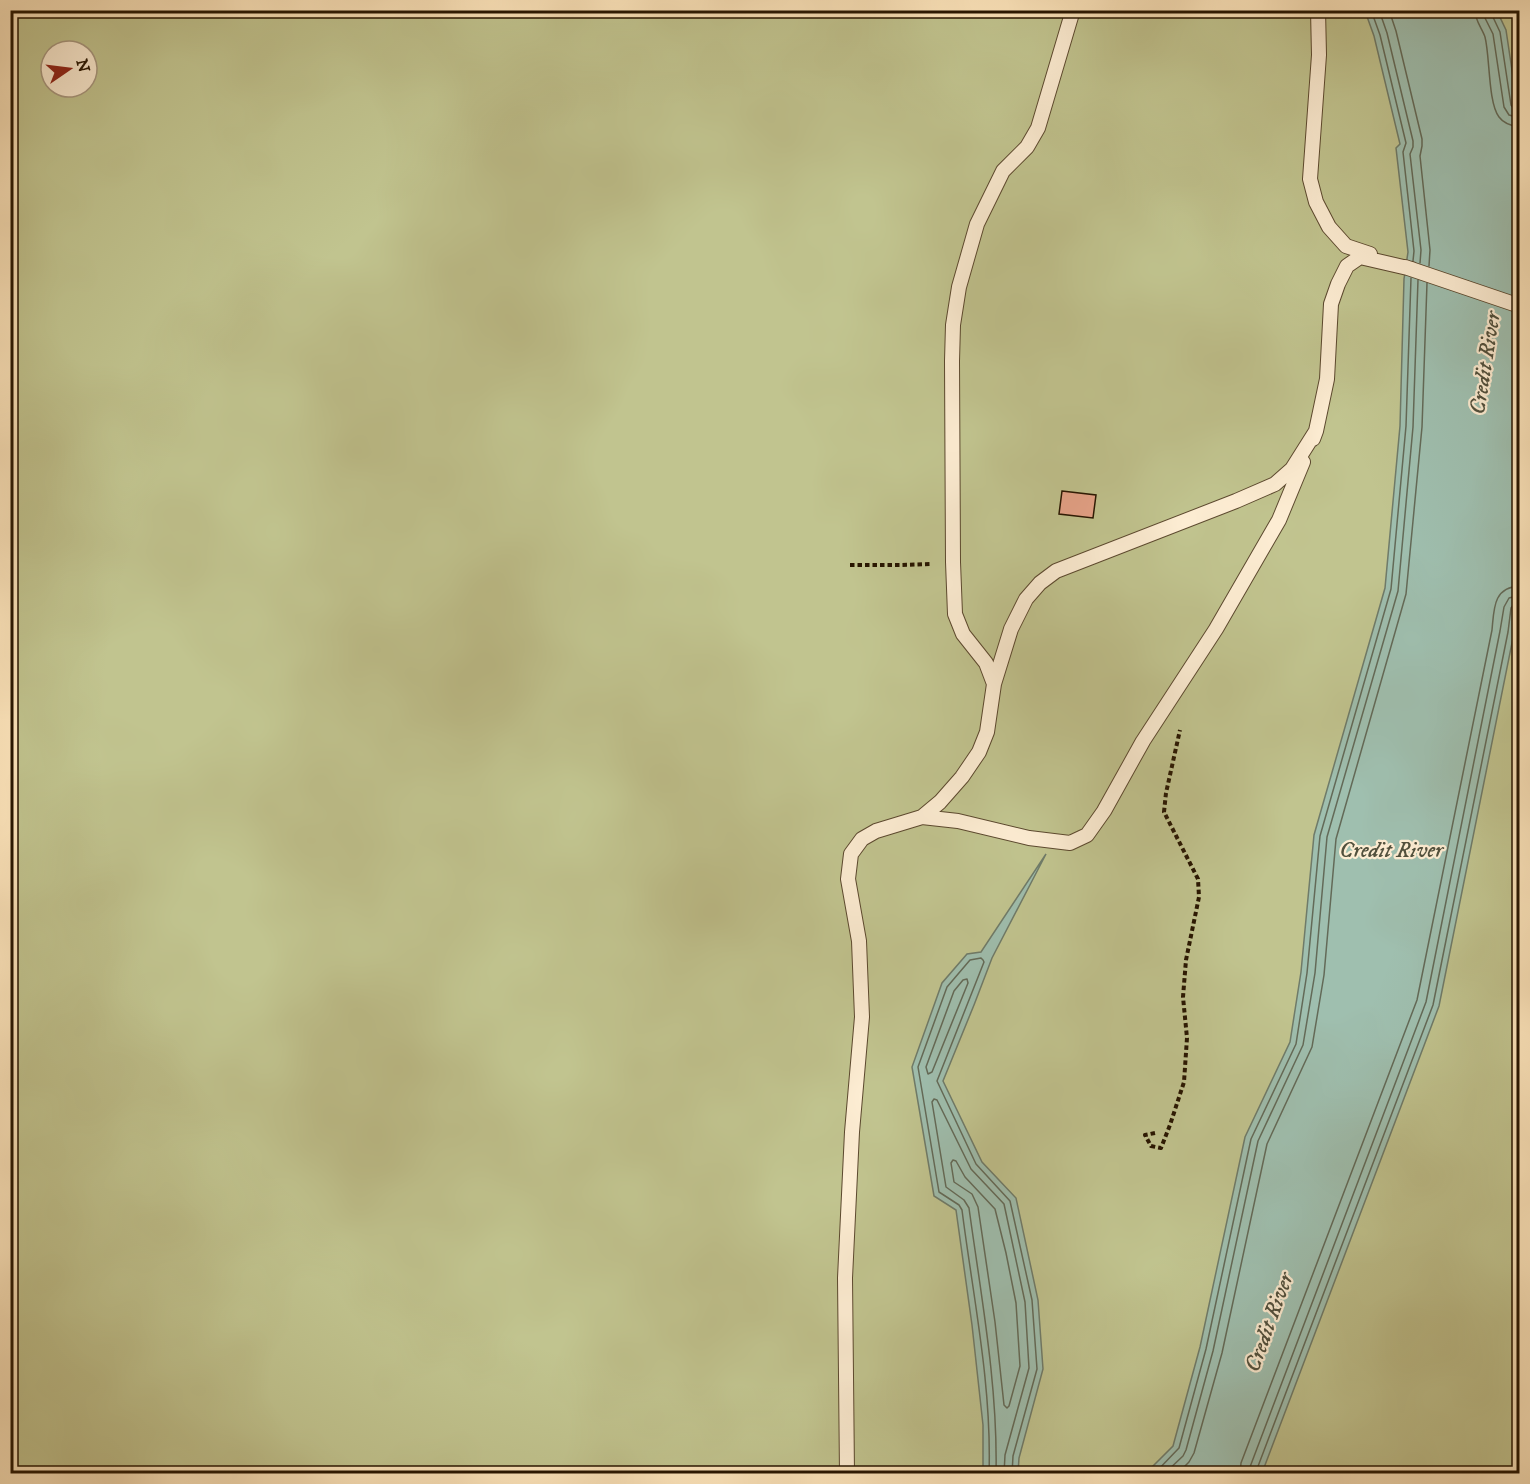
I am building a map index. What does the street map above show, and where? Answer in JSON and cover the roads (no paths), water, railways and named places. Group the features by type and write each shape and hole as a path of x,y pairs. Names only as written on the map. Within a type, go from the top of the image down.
{"lane":[{"path":"994,684 986,663 963,634 955,614 953,325 959,287 977,224 1003,171 1027,147 1038,128 1073,10"},
{"path":"1318,10 1319,55 1310,178 1316,202 1329,227 1346,246 1520,306"},
{"path":"922,817 958,821 1029,838 1070,843 1088,835 1143,741 1216,629 1279,520 1316,431 1327,379 1331,304 1347,266 1360,257 1412,269"},
{"path":"847,1473 845,1278 852,1132 862,1017 859,941 848,879 851,854 862,839 876,831 922,817 940,802 980,752 987,732 994,684 1011,629 1026,599 1040,583 1056,571 1275,484 1292,469 1316,431"}],"water":[{"name":"Credit River","path":"1365,11 1497,11 1506,30 1520,124 1519,584 1514,633 1439,1006 1262,1473 1145,1474 1173,1446 1200,1347 1245,1137 1290,1042 1301,972 1314,835 1385,588 1400,426 1404,279 1408,252 1396,148 1400,144 1374,36"},
{"path":"1046,854 992,958 943,1081 982,1162 1016,1198 1038,1300 1043,1369 1019,1458 1018,1473 983,1473 983,1425 956,1210 934,1196 912,1067 942,983 967,954 981,952"}]}
